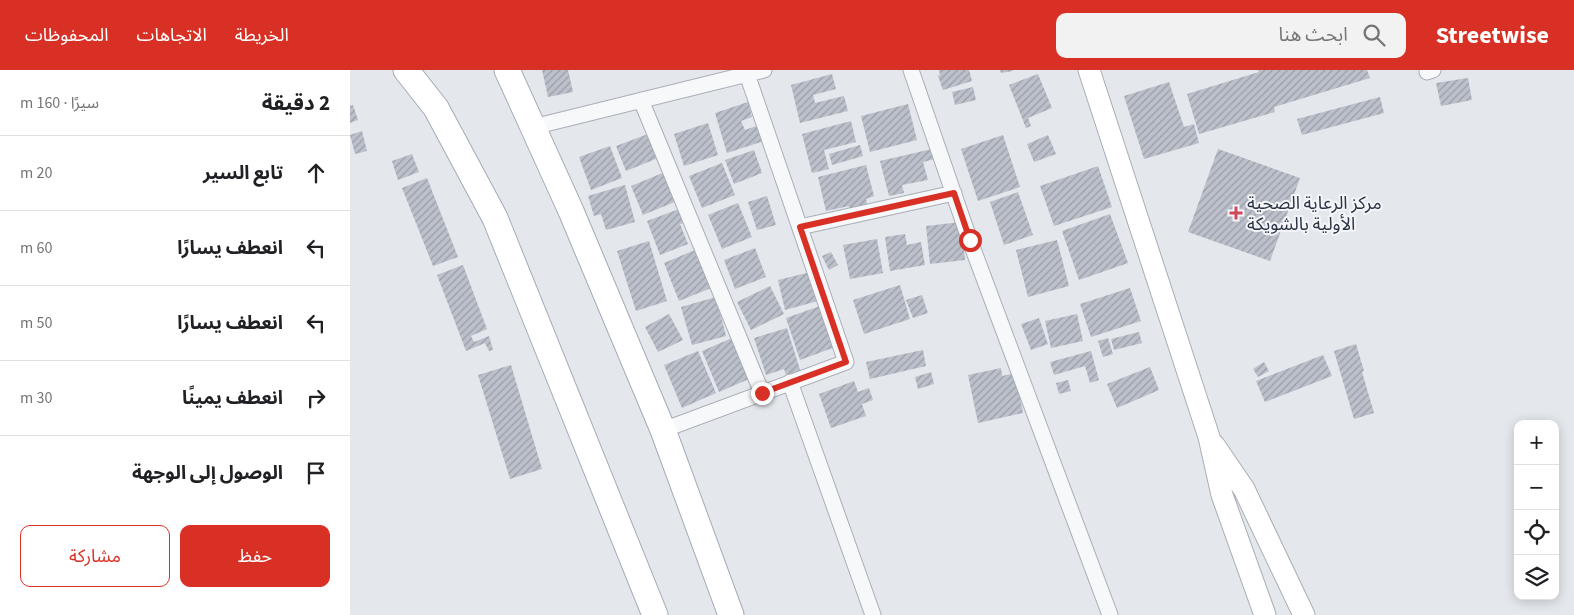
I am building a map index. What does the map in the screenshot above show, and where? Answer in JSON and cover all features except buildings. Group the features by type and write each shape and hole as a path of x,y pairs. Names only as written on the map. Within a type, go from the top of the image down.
{"main road":[{"path":"406,70 436,108 495,218 655,615"},
{"path":"507,70 571,211 663,430 731,615"}],"street":[{"path":"533,128 641,100 720,75 747,74 764,70"},
{"path":"910,70 1110,615"},
{"path":"1089,70 1209,437 1222,494 1265,615"},
{"path":"663,430 846,362 747,74"},
{"path":"641,100 762,393"},
{"path":"800,227 954,193"},
{"path":"790,382 873,615"},
{"path":"1209,437 1244,489 1304,615"}],"place":[{"name":"مركز الرعاية الصحية الأولية بالشويكة","path":"1236,213"}],"route":[{"path":"762,393 846,362 800,227 954,193 970,240"}]}
